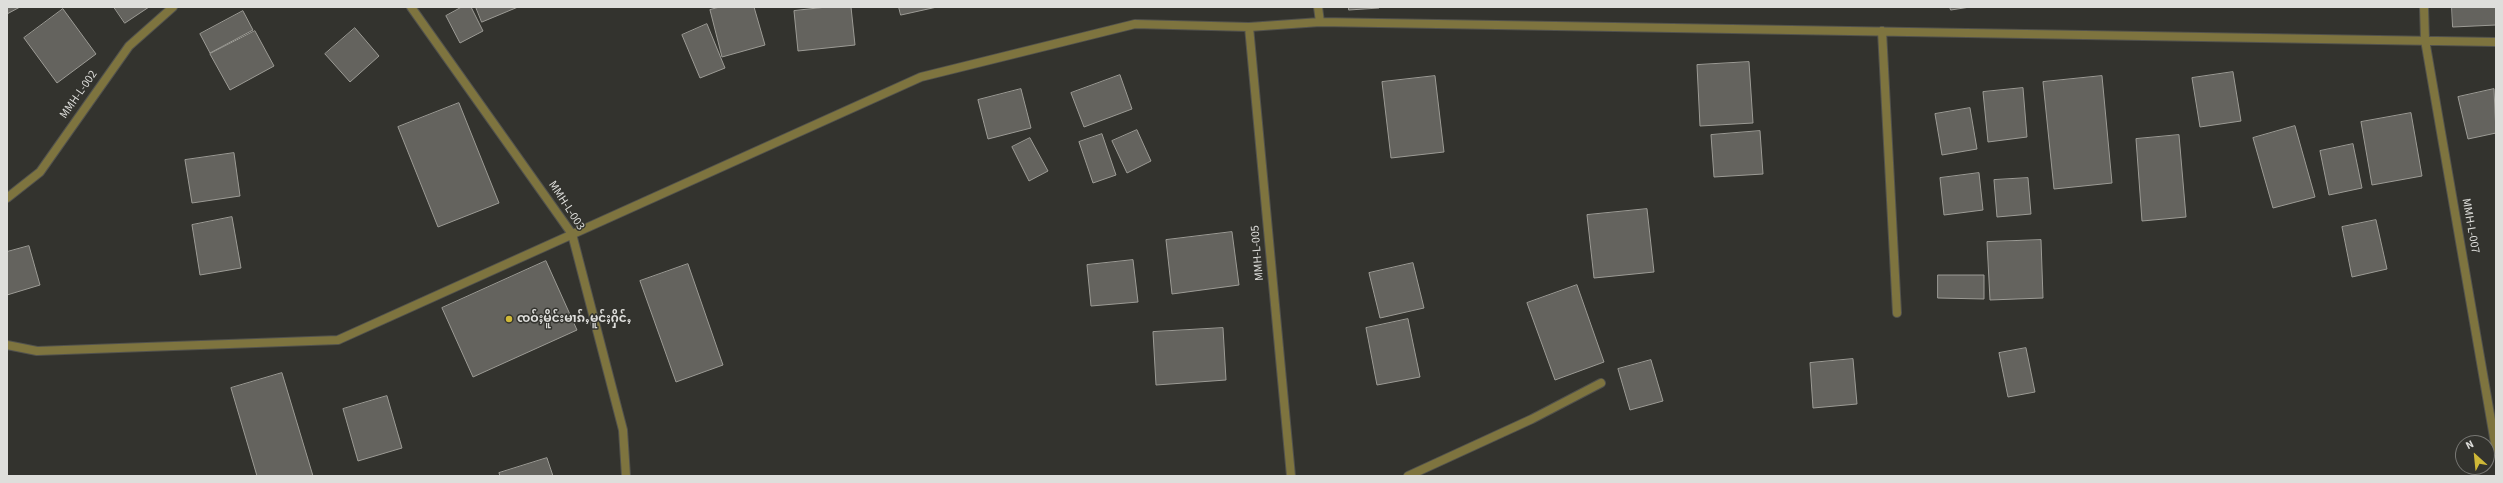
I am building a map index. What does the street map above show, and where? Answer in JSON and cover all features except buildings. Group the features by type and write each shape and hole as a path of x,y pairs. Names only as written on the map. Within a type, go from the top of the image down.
{"street":[{"name":"MMH-L-002","path":"7,198 40,172 129,46 173,7"},
{"name":"MMH-L-003","path":"410,7 572,234 623,430 626,476"},
{"path":"1318,7 1320,22"},
{"name":"MMH-L-007","path":"2424,7 2425,40 2496,448"},
{"path":"7,345 37,351 338,340 921,77 1135,24 1249,27 1320,22 2496,42"},
{"name":"MMH-L-005","path":"1249,27 1291,476"},
{"path":"1882,31 1897,313"},
{"path":"1408,476 1532,419 1602,383"}],"place":[{"name":"ၸဝ်ႈမိူင်းမၢၵ်ႇမူင်ႈႁိင်ႇ","path":"509,319"}]}
